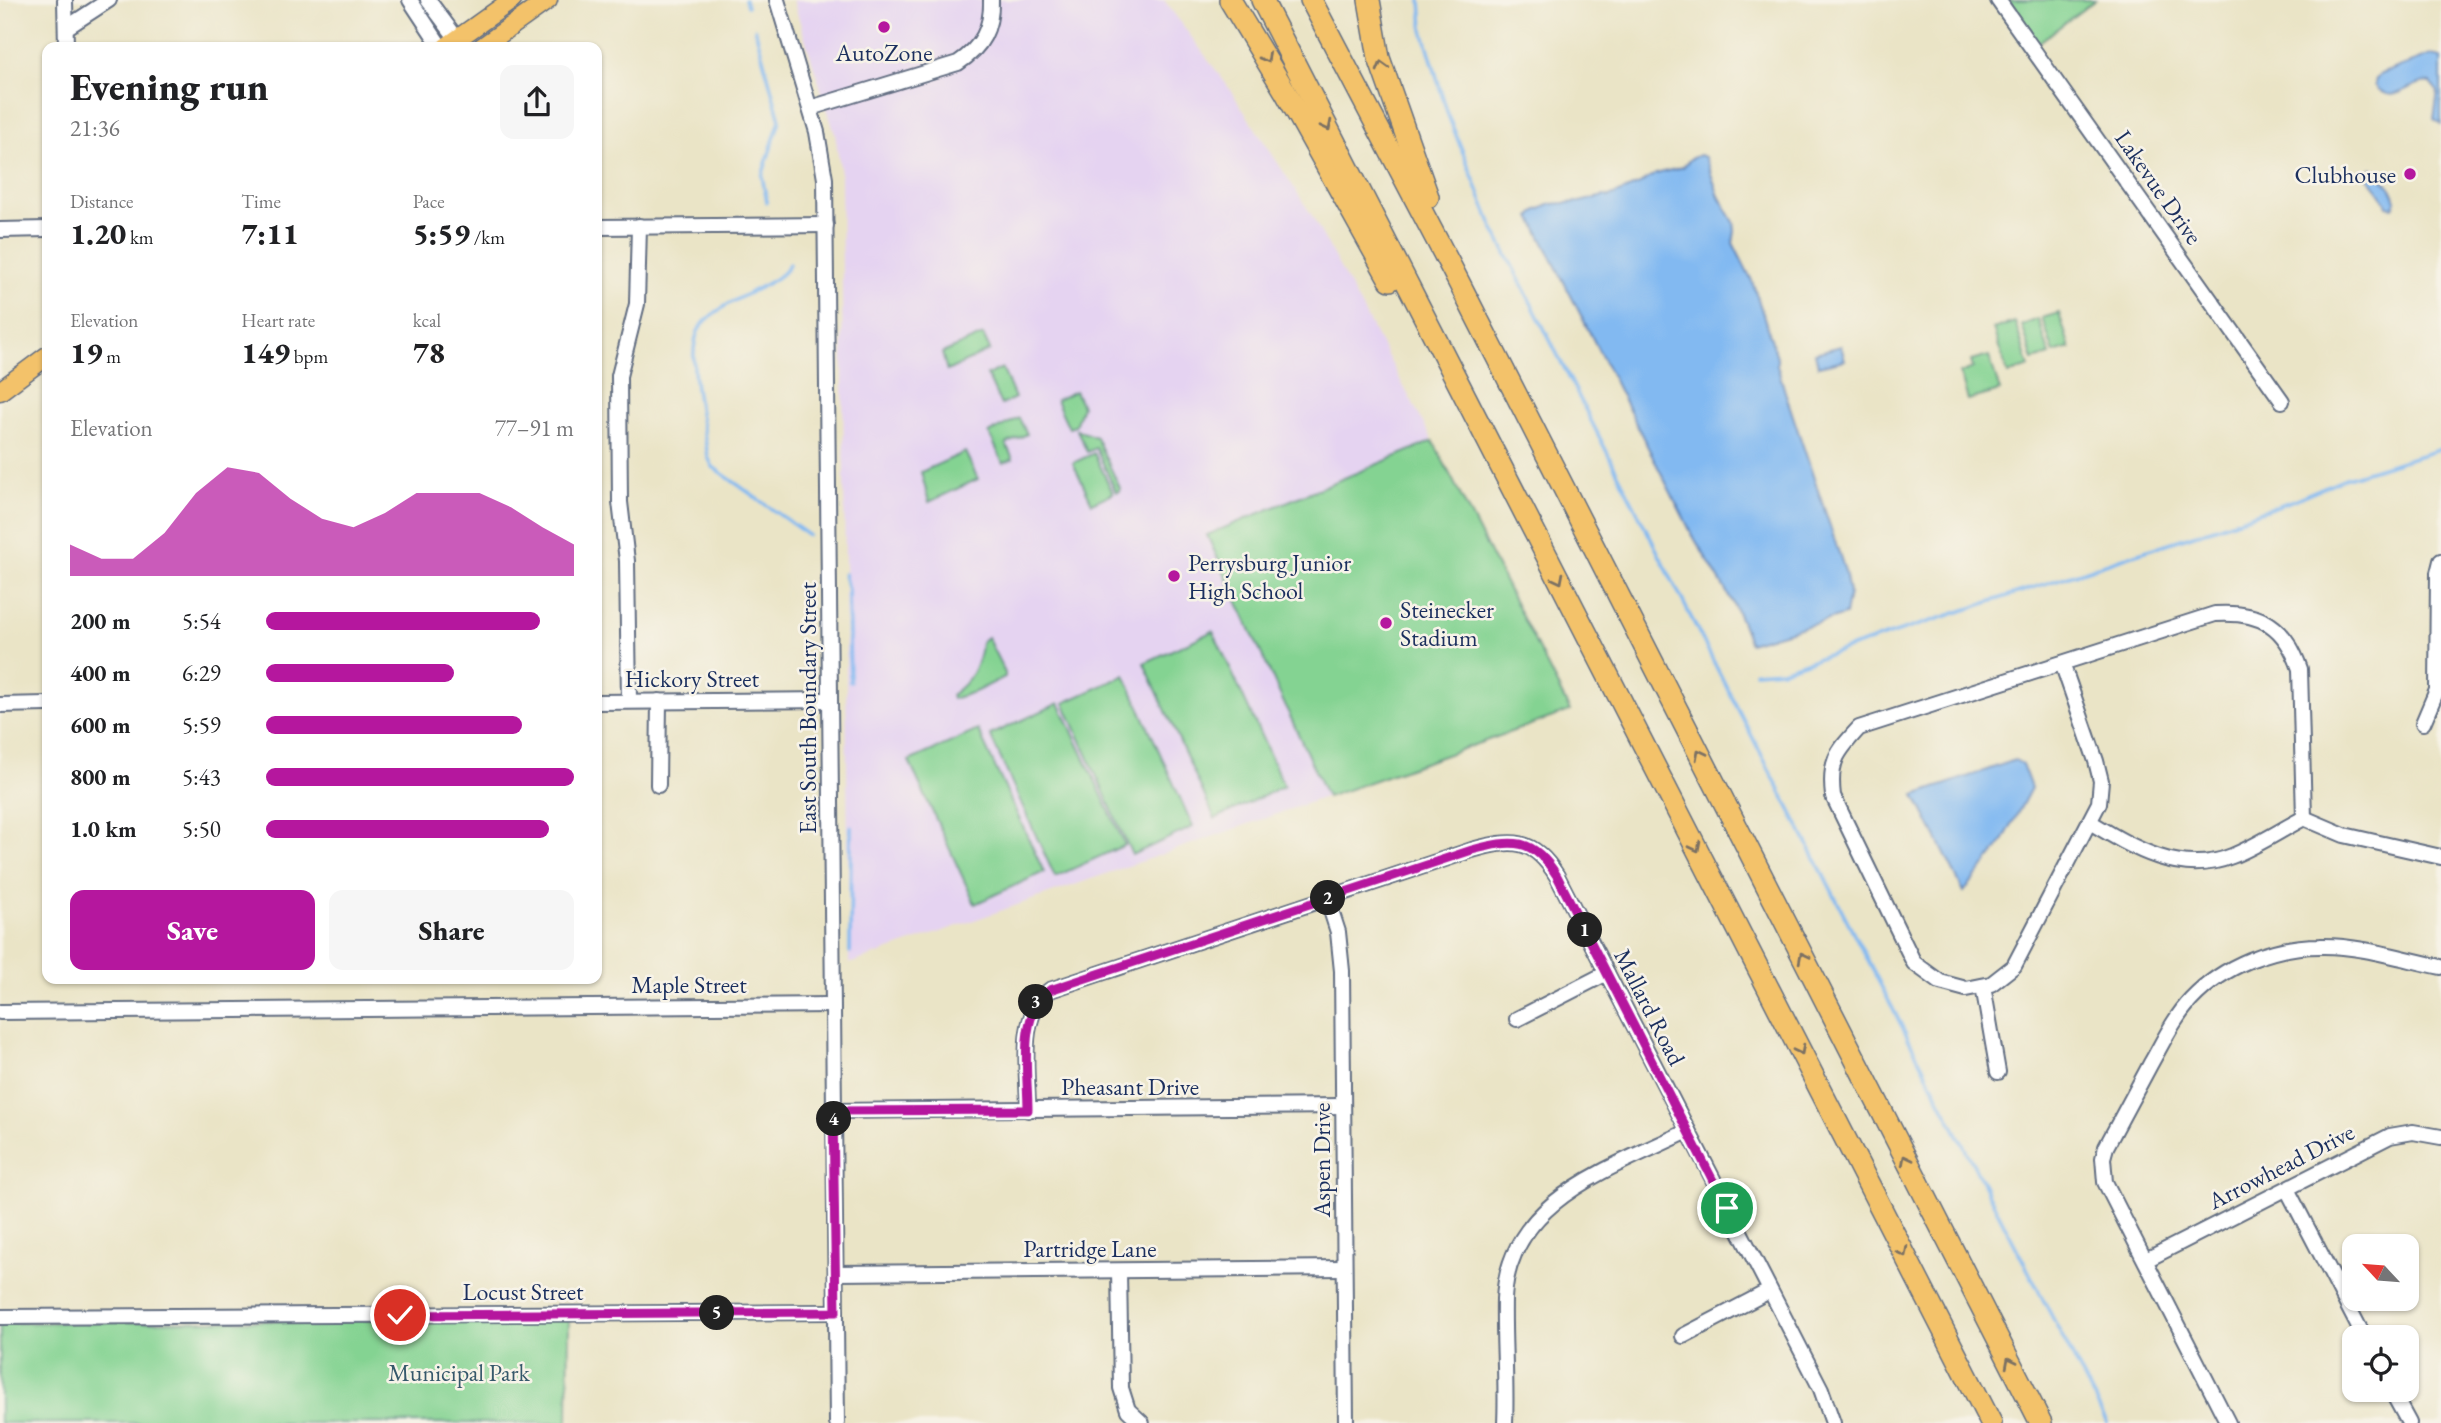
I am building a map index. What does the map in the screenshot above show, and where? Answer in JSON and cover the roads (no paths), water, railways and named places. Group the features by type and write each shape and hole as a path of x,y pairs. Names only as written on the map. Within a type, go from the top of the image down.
{"highway":[{"path":"1230,0 1279,81 1423,340 1527,519"},
{"path":"1262,0 1991,1423"},
{"path":"1311,0 1452,269 2041,1423"},
{"path":"1369,0 1379,58 1390,96 1423,187 1442,229 1452,269"}],"main road":[{"path":"456,42 512,0"},
{"path":"489,42 548,0"},
{"path":"0,391 42,360"}],"street":[{"path":"65,0 66,42"},
{"path":"66,28 109,0"},
{"name":"East South Boundary Street","path":"777,0 822,156 826,225 837,1423"},
{"path":"810,108 958,63 975,51 984,38 989,23 991,0"},
{"name":"Lakevue Drive","path":"1998,0 2282,401"},
{"path":"424,3 450,42"},
{"path":"602,227 826,225"},
{"path":"629,701 627,561 620,502 619,376 637,304 639,226"},
{"path":"0,230 42,229"},
{"path":"2423,723 2437,690 2438,573 2441,561"},
{"path":"2062,663 2101,781 2099,803 2014,966 1991,984 1983,986 1966,989 1940,982 1914,963 1833,796 1830,776 1838,750 1858,728 2215,614 2240,612 2283,633 2294,651 2300,669 2304,818"},
{"path":"658,785 659,701"},
{"name":"Hickory Street","path":"602,702 830,701"},
{"path":"0,705 42,704"},
{"path":"2090,822 2152,857 2202,862 2231,857 2304,818"},
{"path":"2304,818 2344,835 2441,857"},
{"name":"Mallard Road","path":"1028,1110 1030,1018 1037,1001 1050,990 1483,847 1524,844 1539,852 1549,863 1821,1389 1833,1423"},
{"name":"Aspen Drive","path":"1327,898 1340,947 1346,1423"},
{"path":"2228,1423 2105,1182 2103,1158 2106,1147 2168,1031 2191,1000 2240,965 2265,954 2291,948 2322,946 2441,967"},
{"path":"1517,1019 1607,973"},
{"path":"1983,986 1998,1072"},
{"name":"Maple Street","path":"0,1012 832,1005"},
{"name":"Pheasant Drive","path":"833,1111 1343,1106"},
{"path":"1506,1423 1504,1296 1511,1263 1527,1231 1538,1216 1564,1194 1688,1130"},
{"name":"Arrowhead Drive","path":"2146,1260 2390,1136 2413,1132 2441,1137"},
{"path":"2287,1189 2358,1325"},
{"name":"Partridge Lane","path":"836,1273 1344,1268"},
{"path":"1119,1271 1121,1388 1128,1410 1142,1423"},
{"path":"1683,1336 1769,1291"},
{"name":"Locust Street","path":"0,1317 836,1312"},
{"path":"2398,1402 2409,1423"}],"water":[{"path":"2431,55 2441,57 2441,124 2434,119 2438,92 2431,83 2389,95 2375,85 2376,78 2381,74"},
{"path":"1699,155 1705,157 1719,196 1734,222 1733,243 1752,281 1777,357 1786,395 1845,571 1849,593 1845,615 1749,643 1732,601 1693,536 1531,217 1536,211 1551,204 1609,197 1656,174 1683,167 1690,159"},
{"path":"2371,168 2378,170 2392,190 2396,201 2393,207 2387,206 2367,177"},
{"path":"1841,346 1845,360 1818,366 1815,353"},
{"path":"2015,760 2022,764 2031,788 2002,843 1964,892 1915,795"}],"waterway":[{"path":"745,0 747,6"},
{"path":"1421,0 1423,30 1448,115 1493,228 2107,1423"},
{"path":"755,29 780,120 762,176 767,202"},
{"path":"789,264 778,277 725,306 702,325 696,336 694,369 708,457 713,467 808,535"},
{"path":"1755,672 1782,670 2206,531 2291,501 2343,479 2441,449"},
{"path":"844,574 848,590 850,682"},
{"path":"850,952 851,827"}],"place":[{"name":"AutoZone","path":"884,27"},
{"name":"Clubhouse","path":"2410,174"},
{"name":"Perrysburg Junior High School","path":"1174,576"},
{"name":"Steinecker Stadium","path":"1386,623"}],"park label":[{"name":"Municipal Park","path":"459,1372"}]}
